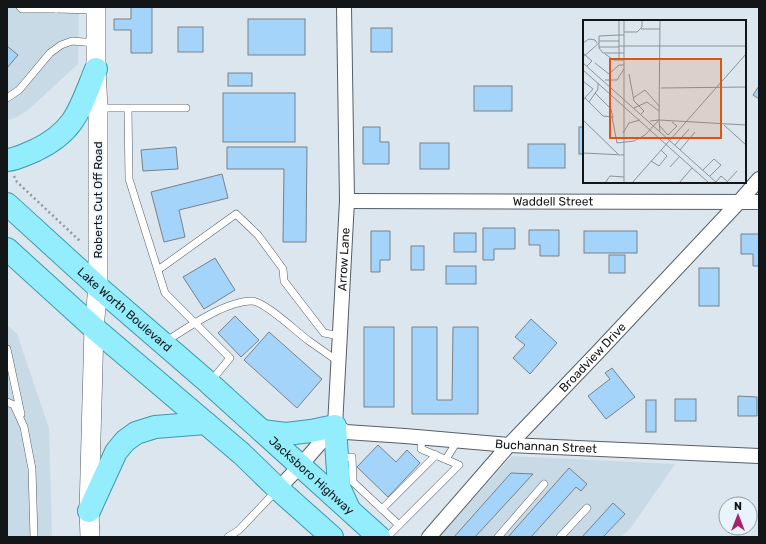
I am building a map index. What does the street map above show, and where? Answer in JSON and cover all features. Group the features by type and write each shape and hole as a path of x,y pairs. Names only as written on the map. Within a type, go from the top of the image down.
{"main road":[{"path":"10,168 17,159 44,146 70,126 78,113 96,69"},
{"name":"Lake Worth Boulevard","path":"7,204 98,287 244,414"},
{"path":"7,249 94,328 242,454 278,489 332,537"},
{"name":"Jacksboro Highway","path":"244,414 379,537"},
{"path":"89,511 116,452 125,441 136,433 155,428 206,423"},
{"path":"262,431 286,434 335,426 339,487 350,511"}],"street":[{"name":"Arrow Lane","path":"335,426 347,201 344,7"},
{"name":"Roberts Cut Off Road","path":"90,537 89,511 94,328 98,287 98,108 96,69 96,8"},
{"name":"Broadview Drive","path":"429,537 509,445 759,179"},
{"name":"Waddell Street","path":"347,201 759,202"},
{"name":"Buchannan Street","path":"335,426 346,432 509,445 759,456"},
{"path":"278,489 335,426"}],"lane":[{"path":"20,7 96,8"},
{"path":"7,98 20,90 50,53 61,45 72,41 96,43"},
{"path":"98,108 186,108"},
{"path":"128,109 129,179 165,293 230,358 209,383"},
{"path":"158,270 236,214 258,235 283,269 284,281 319,327 324,332 340,336"},
{"path":"163,344 195,323 231,304 253,300 273,312 339,362"},
{"path":"7,349 32,469 34,537"},
{"path":"7,402 14,405 24,427"},
{"path":"386,537 459,465 421,449 422,438"},
{"path":"446,459 458,440"},
{"path":"382,510 436,455"},
{"path":"337,458 352,457 353,482 399,525"},
{"path":"498,537 544,484"},
{"path":"228,537 239,530 278,489"},
{"path":"560,537 587,508"}],"path":[{"path":"10,168 17,182 80,242"}],"shaded area":[{"path":"7,7 79,7 78,64 28,110 15,118 7,120"},
{"path":"7,325 17,334 49,428 52,537 7,537"},
{"path":"512,456 675,464 630,529 621,537 439,537"}],"building":[{"path":"131,7 152,7 152,53 131,53 131,30 114,30 114,19 131,19"},
{"path":"248,19 305,19 305,55 248,55"},
{"path":"178,27 203,27 203,52 178,52"},
{"path":"371,28 392,28 392,52 371,52"},
{"path":"7,46 18,55 7,68"},
{"path":"228,73 252,73 252,86 228,86"},
{"path":"474,86 512,86 512,111 474,111"},
{"path":"759,86 759,99 753,95"},
{"path":"223,93 295,93 295,142 223,142"},
{"path":"363,127 380,127 380,142 389,142 389,164 363,164"},
{"path":"579,127 583,127 583,154 579,154"},
{"path":"420,143 449,143 449,169 420,169"},
{"path":"528,144 565,144 565,168 528,168"},
{"path":"176,147 178,169 143,171 141,150"},
{"path":"227,147 307,147 306,242 283,242 284,169 227,169"},
{"path":"222,174 228,198 179,210 185,237 164,242 151,192"},
{"path":"483,228 515,228 515,249 494,249 494,260 483,260"},
{"path":"529,230 559,230 559,256 540,256 540,245 529,245"},
{"path":"371,231 390,231 390,260 380,260 380,272 371,272"},
{"path":"584,231 637,231 637,253 584,253"},
{"path":"454,233 476,233 476,252 454,252"},
{"path":"741,234 759,234 759,266 753,266 753,254 741,254"},
{"path":"411,246 424,246 424,270 411,270"},
{"path":"609,255 625,255 625,273 609,273"},
{"path":"215,258 235,290 204,309 183,277"},
{"path":"446,266 476,266 476,284 446,284"},
{"path":"699,268 719,268 719,306 699,306"},
{"path":"235,316 259,340 241,357 218,333"},
{"path":"531,319 557,343 530,374 513,358 525,345 515,337"},
{"path":"364,327 394,327 394,407 364,407"},
{"path":"412,327 437,327 437,400 452,400 453,327 478,327 478,414 412,414"},
{"path":"269,332 322,379 297,408 244,360"},
{"path":"612,368 635,397 606,419 588,396 610,379 605,373"},
{"path":"738,396 757,397 757,416 738,416"},
{"path":"675,399 696,399 696,421 675,421"},
{"path":"646,400 656,400 656,432 646,432"},
{"path":"378,445 396,462 407,450 420,463 388,497 357,467"},
{"path":"569,468 587,484 581,491 576,487 531,537 508,537"},
{"path":"511,473 533,474 475,537 454,537"},
{"path":"613,503 625,514 603,537 582,537"}]}
